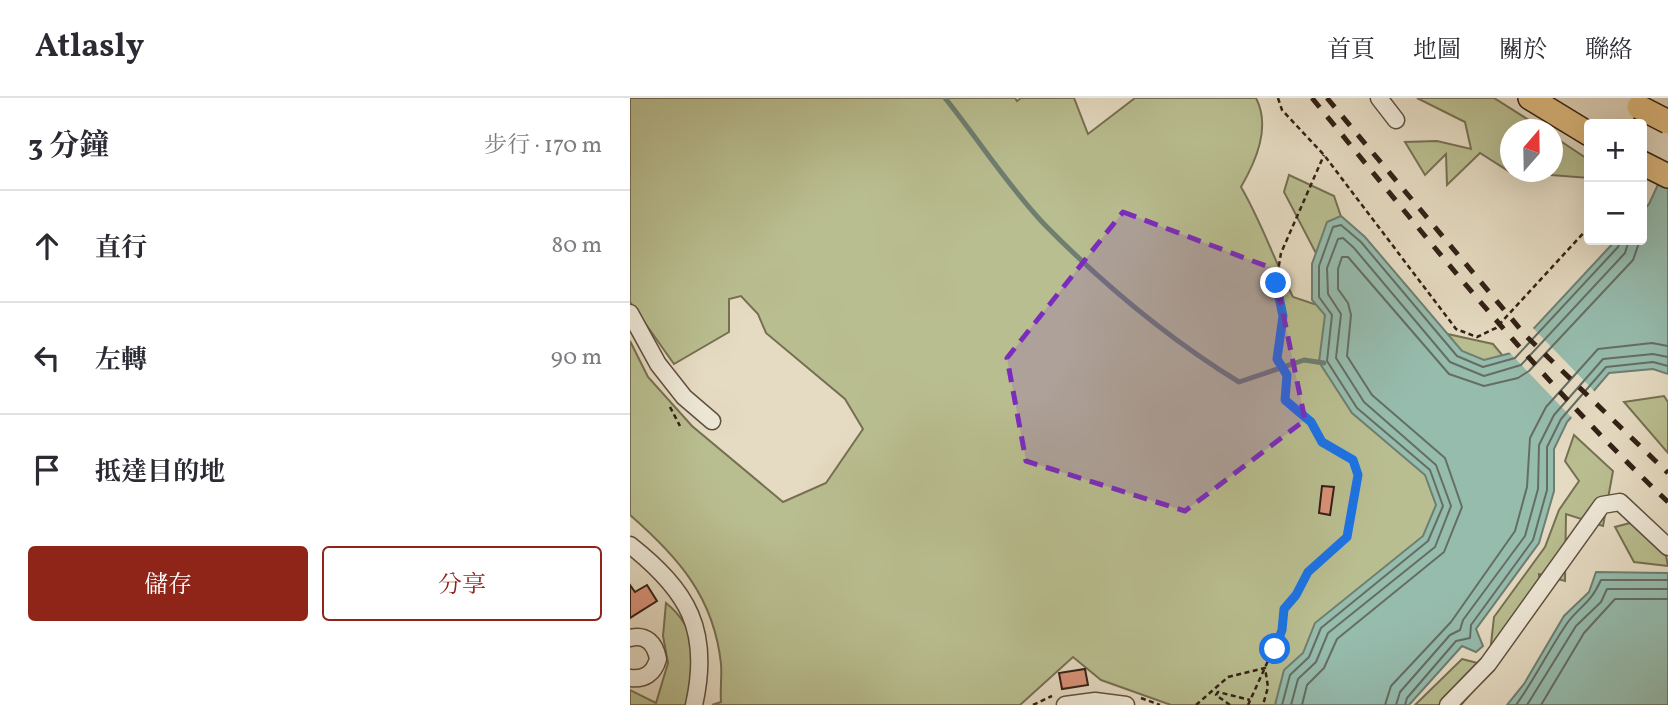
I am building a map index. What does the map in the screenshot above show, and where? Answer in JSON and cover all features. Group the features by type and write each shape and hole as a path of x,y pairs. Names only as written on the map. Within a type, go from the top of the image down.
{"highway":[{"path":"1530,98 1584,131"},
{"path":"1631,102 1668,122"},
{"path":"1647,166 1668,176"}],"street":[{"path":"1379,98 1396,120"},
{"path":"630,313 658,364 684,397 712,421"},
{"path":"1448,705 1488,664 1602,505 1620,502 1668,547"},
{"path":"630,545 661,570 690,612 702,661 694,705"},
{"path":"630,638 643,637 651,642 658,659 650,674 642,678 630,678"},
{"path":"1065,705 1095,701 1126,705"}],"path":[{"path":"1278,98 1282,110 1324,155 1456,329 1477,337 1496,328 1584,232"},
{"path":"1248,705 1282,630 1284,609 1296,595 1308,572 1347,537 1358,475 1353,460 1322,442 1311,422 1285,400 1287,375 1277,359 1283,316 1276,283 1281,253 1324,155"},
{"path":"1196,705 1228,677 1265,668"},
{"path":"1263,705 1268,687 1265,668"},
{"path":"1230,705 1216,695 1218,692 1250,700"}],"highlighted area":[{"path":"1123,212 1274,269 1305,420 1185,511 1026,461 1007,358"}],"shaded area":[{"path":"630,98 1015,98 1017,101 1021,98 1074,98 1088,134 1135,98 1256,98 1262,120 1260,144 1241,187 1293,297 1314,304 1344,302 1443,333 1493,344 1508,362 1499,421 1319,705 1171,705 1101,680 1073,657 1020,705 712,705 721,702 721,669 711,618 702,598 678,563 630,515 630,341 648,377 692,426 783,502 826,483 863,429 845,399 766,333 758,314 741,296 729,299 729,332 674,364 630,302"},
{"path":"1417,98 1494,98 1527,119 1500,119 1500,166 1480,153 1447,185 1446,154 1425,175 1405,142 1437,141 1471,149 1465,122"},
{"path":"1563,143 1584,157 1584,178 1563,176"},
{"path":"1289,175 1334,196 1352,249 1319,259 1284,192"},
{"path":"1664,396 1668,402 1668,453 1624,402"},
{"path":"1574,435 1613,471 1603,526 1566,514 1565,581 1539,574 1540,601 1490,653 1494,617 1545,547 1559,510 1579,481 1565,461"},
{"path":"1645,519 1661,529 1668,566 1634,562 1615,527"},
{"path":"666,603 685,625 693,650 688,705 630,705 630,690 656,703 668,663 663,636"},
{"path":"1462,659 1493,667 1461,705 1415,705"}],"water":[{"path":"1668,163 1668,374 1653,369 1609,373 1567,422 1554,449 1554,491 1539,543 1476,629 1483,646 1476,652 1462,646 1409,705 1275,705 1284,670 1303,653 1315,623 1423,536 1436,505 1425,475 1352,413 1319,362 1325,315 1312,300 1312,264 1327,222 1341,216 1365,237 1462,351 1484,360 1511,353 1611,245 1647,245 1649,204"},
{"path":"1596,572 1668,573 1668,705 1507,705 1524,684 1564,616 1589,592"}],"pier":[{"path":"1531,326 1596,393 1574,420 1507,350"}],"building":[{"path":"1322,486 1334,487 1330,515 1319,513"},
{"path":"630,585 635,592 647,585 657,601 630,618"},
{"path":"1085,669 1088,685 1062,689 1059,673"}],"waterway":[{"path":"945,98 1044,224 1113,289 1187,347 1239,382 1304,360 1324,363"}],"railway":[{"path":"1312,98 1528,356 1573,406 1668,502"},
{"path":"1327,98 1526,336 1668,473"}],"route":[{"path":"1275,649 1282,630 1284,609 1296,595 1308,572 1347,537 1358,475 1353,460 1322,442 1311,422 1285,400 1287,375 1277,359 1283,316 1276,283"}]}
